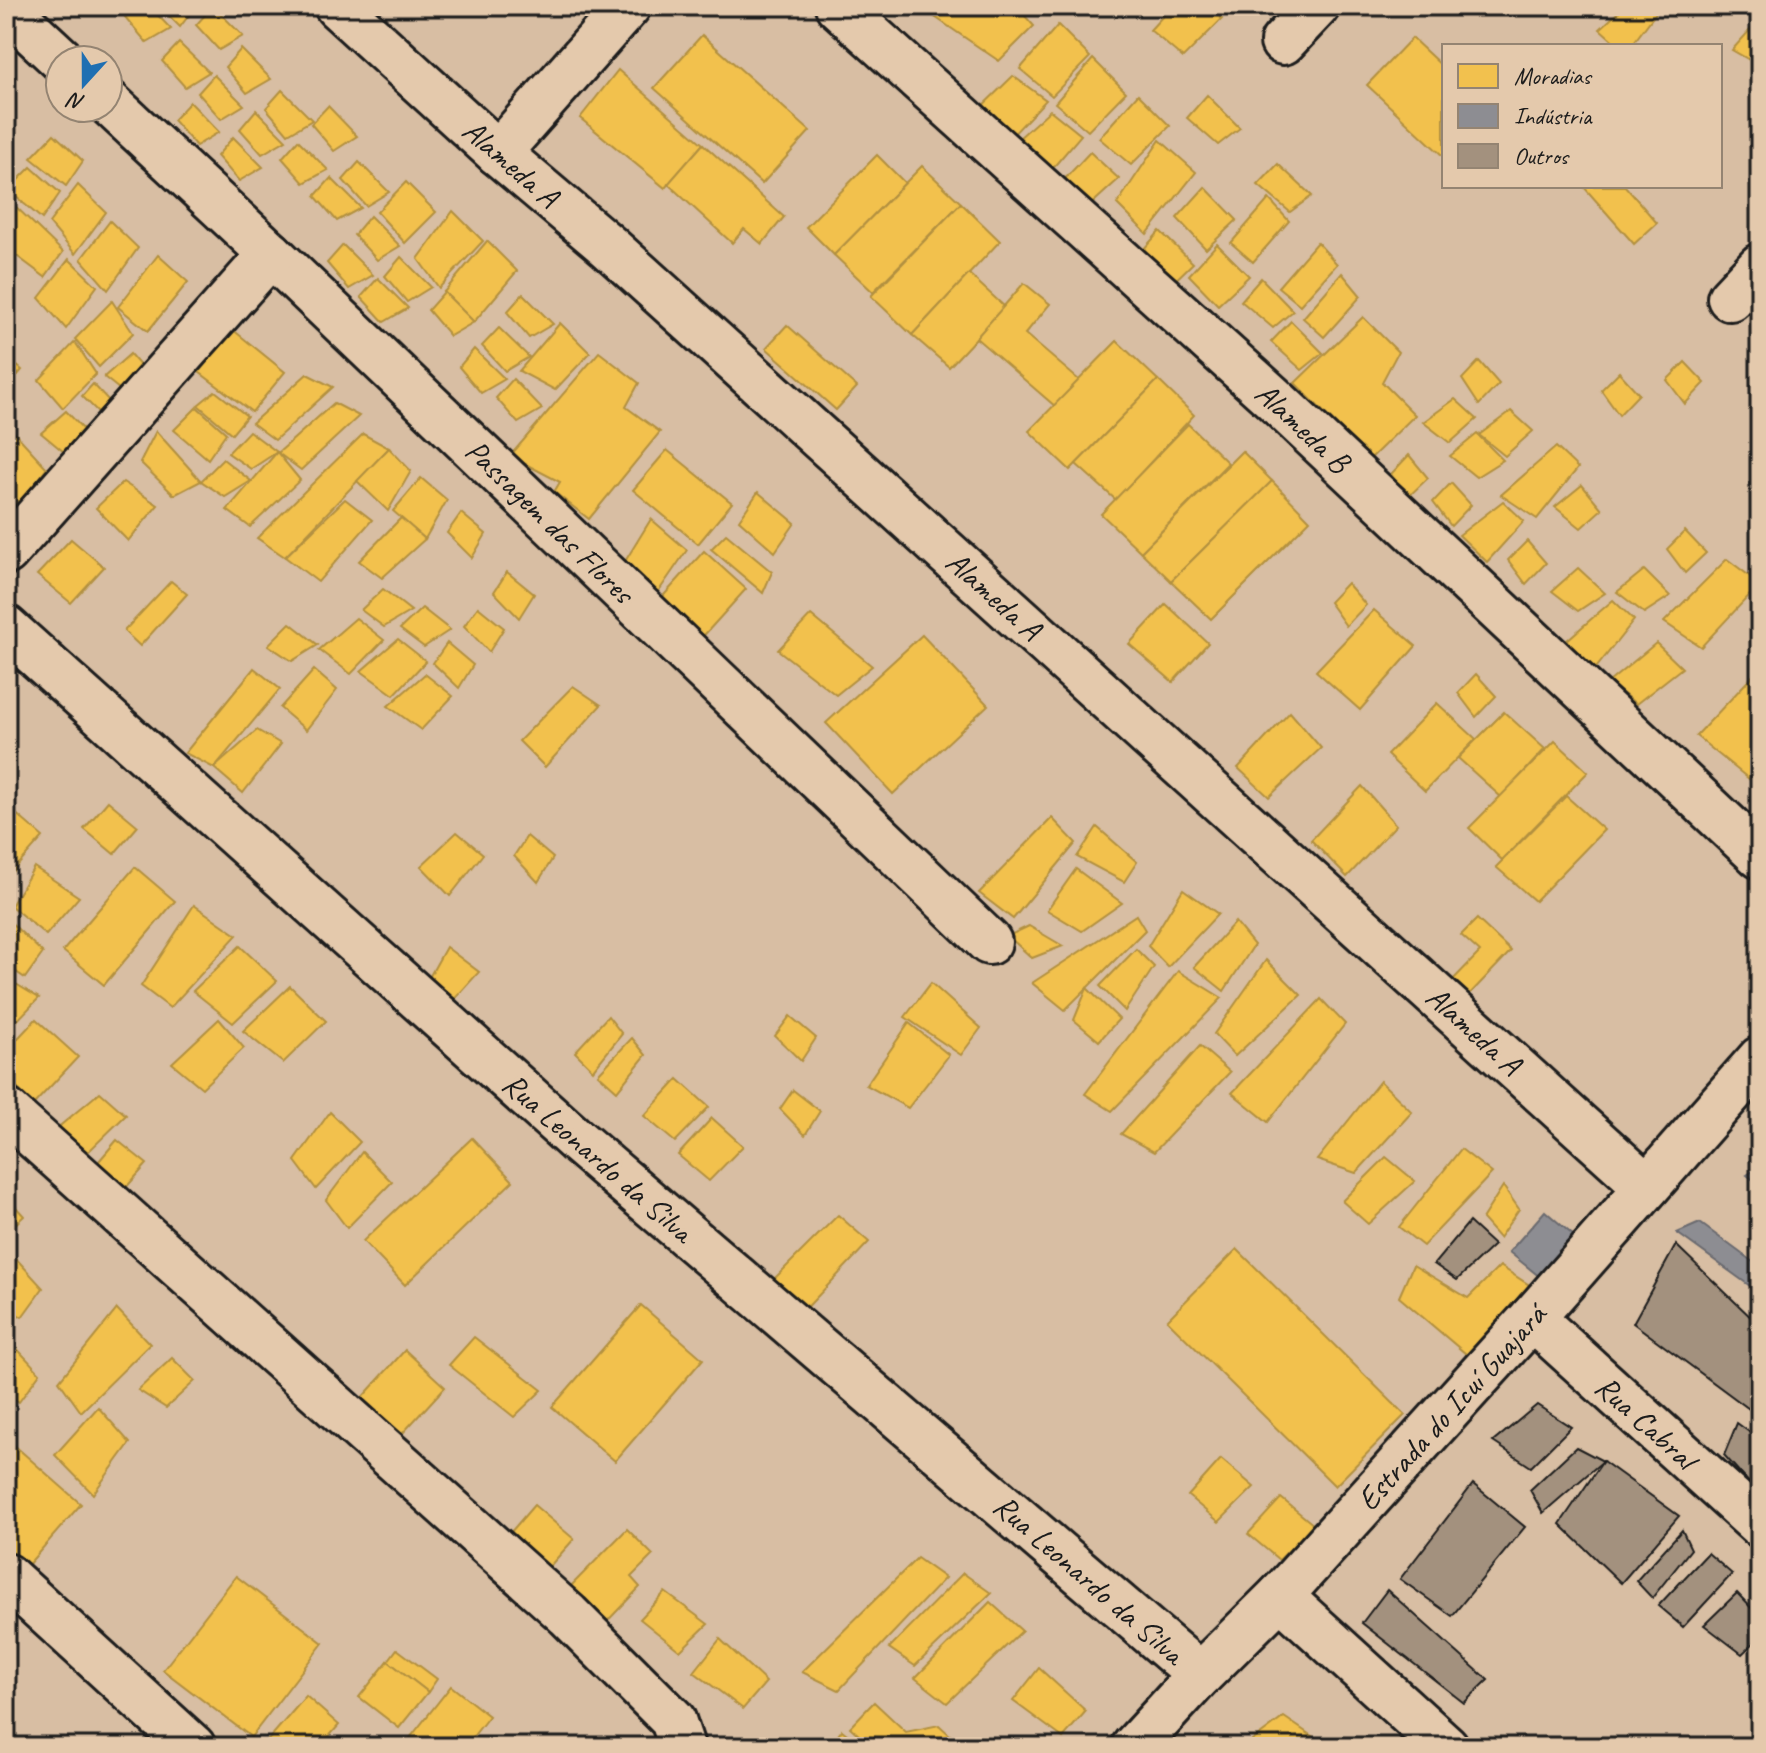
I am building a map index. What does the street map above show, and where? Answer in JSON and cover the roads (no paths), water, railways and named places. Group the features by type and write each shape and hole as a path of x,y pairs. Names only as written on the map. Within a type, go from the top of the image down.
{"street":[{"name":"Alameda A","path":"337,6 498,153 608,246 1647,1187"},
{"path":"498,153 628,6"},
{"name":"Alameda B","path":"838,6 1273,398 1760,856"},
{"path":"1283,42 1317,6"},
{"path":"6,8 45,44"},
{"name":"Passagem das Flores","path":"124,117 989,942"},
{"path":"6,552 271,254"},
{"path":"1730,298 1760,266"},
{"name":"Rua Leonardo da Silva","path":"6,628 576,1140 1200,1675"},
{"name":"Estrada do Icuí Guajará","path":"1134,1747 1200,1675 1280,1596 1532,1318 1760,1059"},
{"path":"6,1111 568,1615 673,1720 682,1747"},
{"name":"Rua Cabral","path":"1532,1318 1760,1525"},
{"path":"6,1576 193,1747"},
{"path":"1280,1596 1446,1747"}]}
